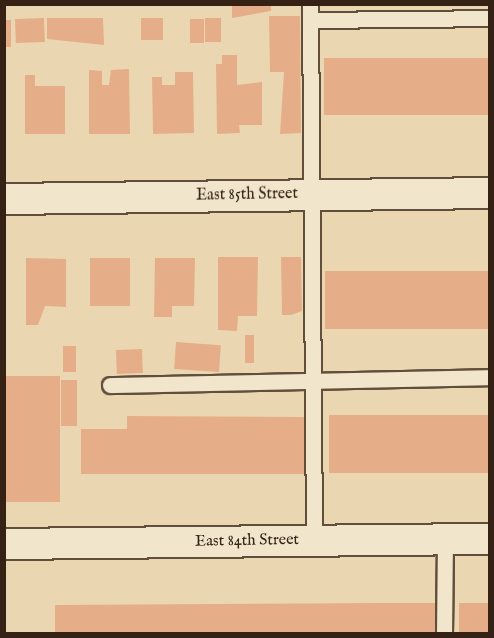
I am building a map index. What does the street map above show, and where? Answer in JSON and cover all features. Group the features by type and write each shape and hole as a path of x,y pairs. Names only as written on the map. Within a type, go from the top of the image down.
{"street":[{"name":"East 85th Street","path":"4,200 489,193"},
{"name":"East 84th Street","path":"4,544 489,539"}],"lane":[{"path":"314,540 310,12 489,18"},
{"path":"110,385 489,377"},
{"path":"444,633 445,540"}],"building":[{"path":"232,4 271,4 271,11 232,18"},
{"path":"269,16 300,16 301,133 280,134 284,72 270,72"},
{"path":"44,18 45,42 16,43 15,19"},
{"path":"47,18 103,18 104,45 47,39"},
{"path":"141,18 163,18 163,40 141,40"},
{"path":"205,18 221,18 221,42 205,42"},
{"path":"190,19 204,19 204,43 190,43"},
{"path":"4,20 11,20 11,47 4,47"},
{"path":"222,55 237,55 237,85 262,82 262,125 239,125 240,133 217,134 216,64 222,64"},
{"path":"324,58 489,58 489,115 324,115"},
{"path":"129,69 130,134 89,134 89,70 102,71 102,85 109,85 111,70"},
{"path":"175,72 193,72 194,133 153,134 152,77 162,77 162,85 175,85"},
{"path":"25,75 35,75 35,86 65,86 65,134 25,134"},
{"path":"218,257 258,257 257,316 238,316 237,331 218,330"},
{"path":"281,257 301,257 302,311 291,315 282,315"},
{"path":"26,258 66,259 66,307 45,306 38,325 26,325"},
{"path":"90,258 130,258 130,306 90,306"},
{"path":"155,258 195,258 194,306 172,306 172,317 154,317"},
{"path":"325,271 489,271 489,329 325,329"},
{"path":"245,335 254,335 254,363 245,363"},
{"path":"176,342 221,345 219,372 174,369"},
{"path":"63,346 76,346 76,372 63,372"},
{"path":"142,349 143,373 117,374 116,350"},
{"path":"4,376 60,376 60,502 4,502"},
{"path":"61,380 77,380 77,426 61,426"},
{"path":"329,415 489,415 489,473 329,473"},
{"path":"127,416 305,417 305,474 81,474 81,429 127,429"},
{"path":"435,603 436,633 55,633 55,605"},
{"path":"459,603 489,603 489,633 459,633"}]}
